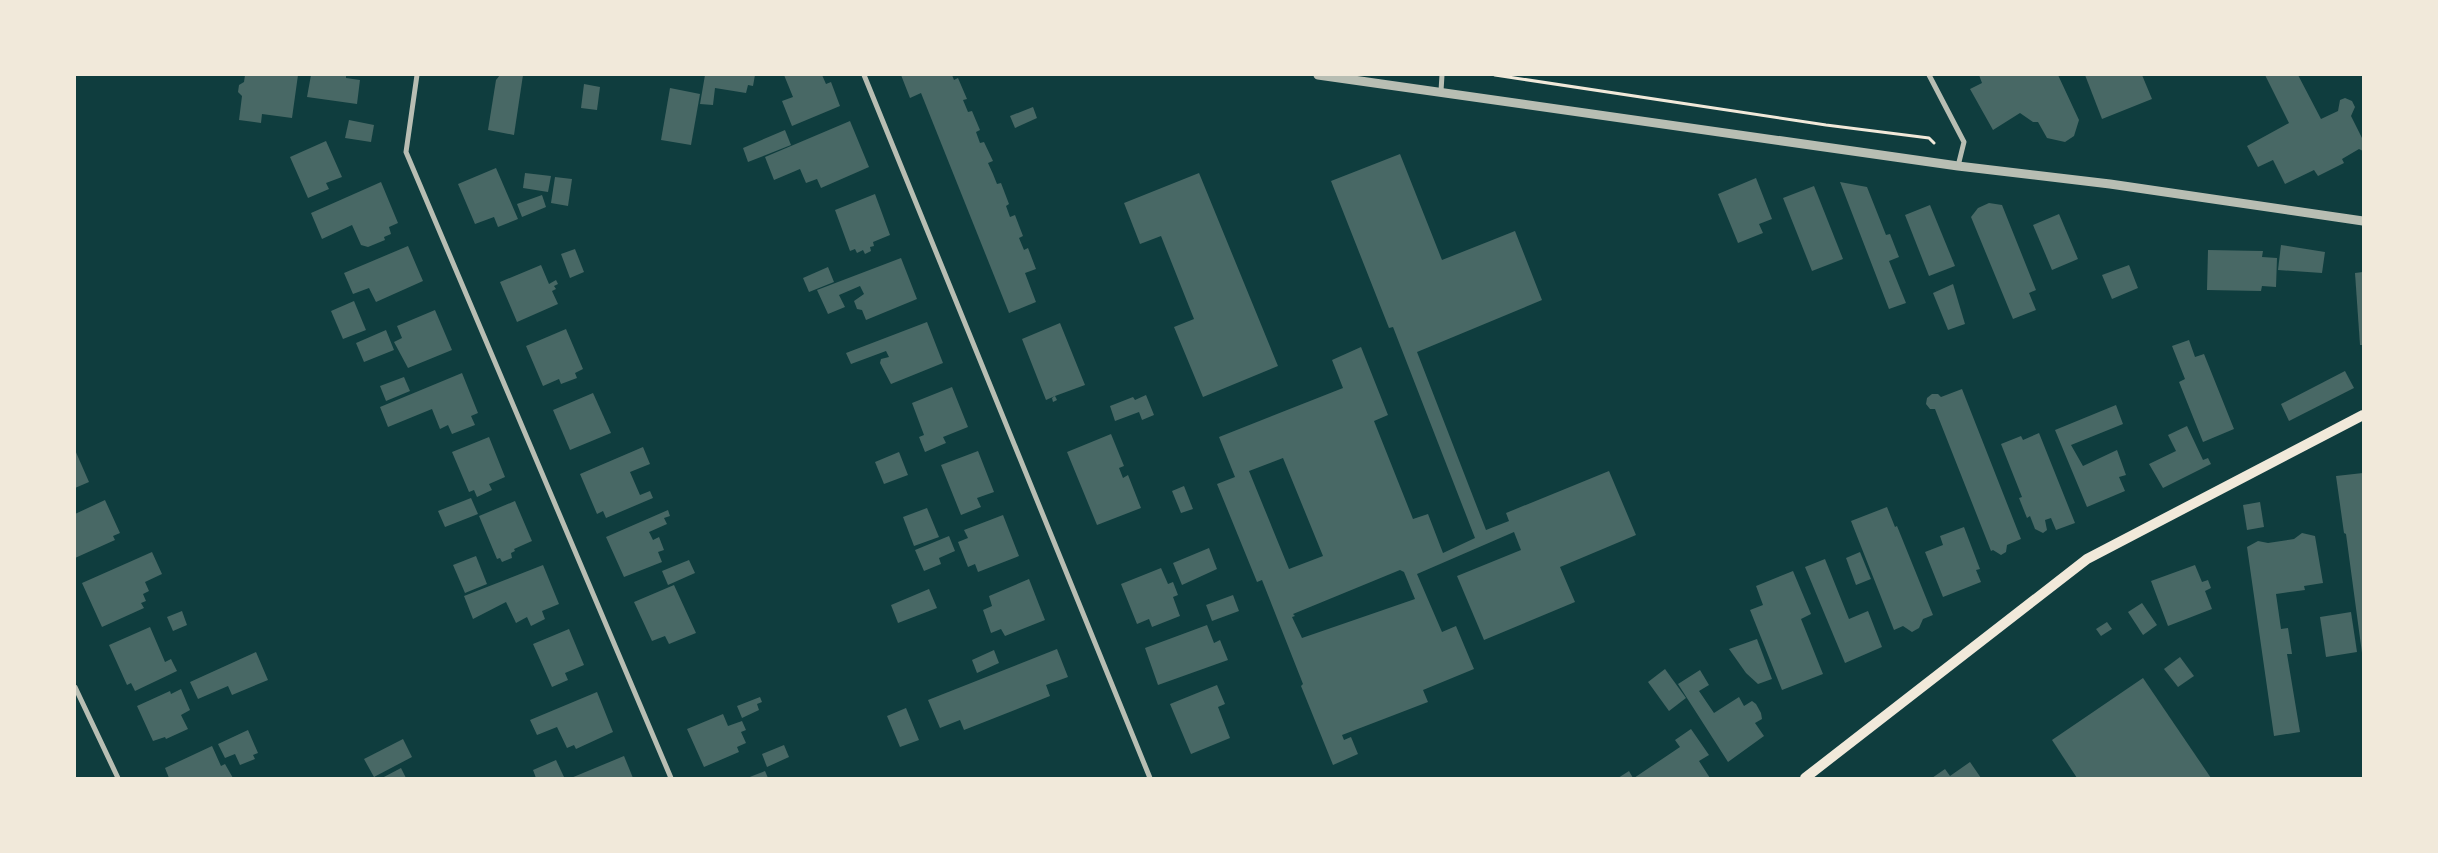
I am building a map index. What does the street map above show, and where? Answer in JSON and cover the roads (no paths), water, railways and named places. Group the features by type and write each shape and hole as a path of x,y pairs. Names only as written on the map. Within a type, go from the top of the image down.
{"main road":[{"path":"1805,778 2087,559 2363,415"}],"street":[{"path":"416,75 406,152 671,778"},
{"path":"864,75 1150,778"},
{"path":"1318,75 1958,166 2110,184 2363,221"},
{"path":"1441,91 1442,75"},
{"path":"1929,75 1964,142 1958,166"},
{"path":"75,687 118,778"}]}
